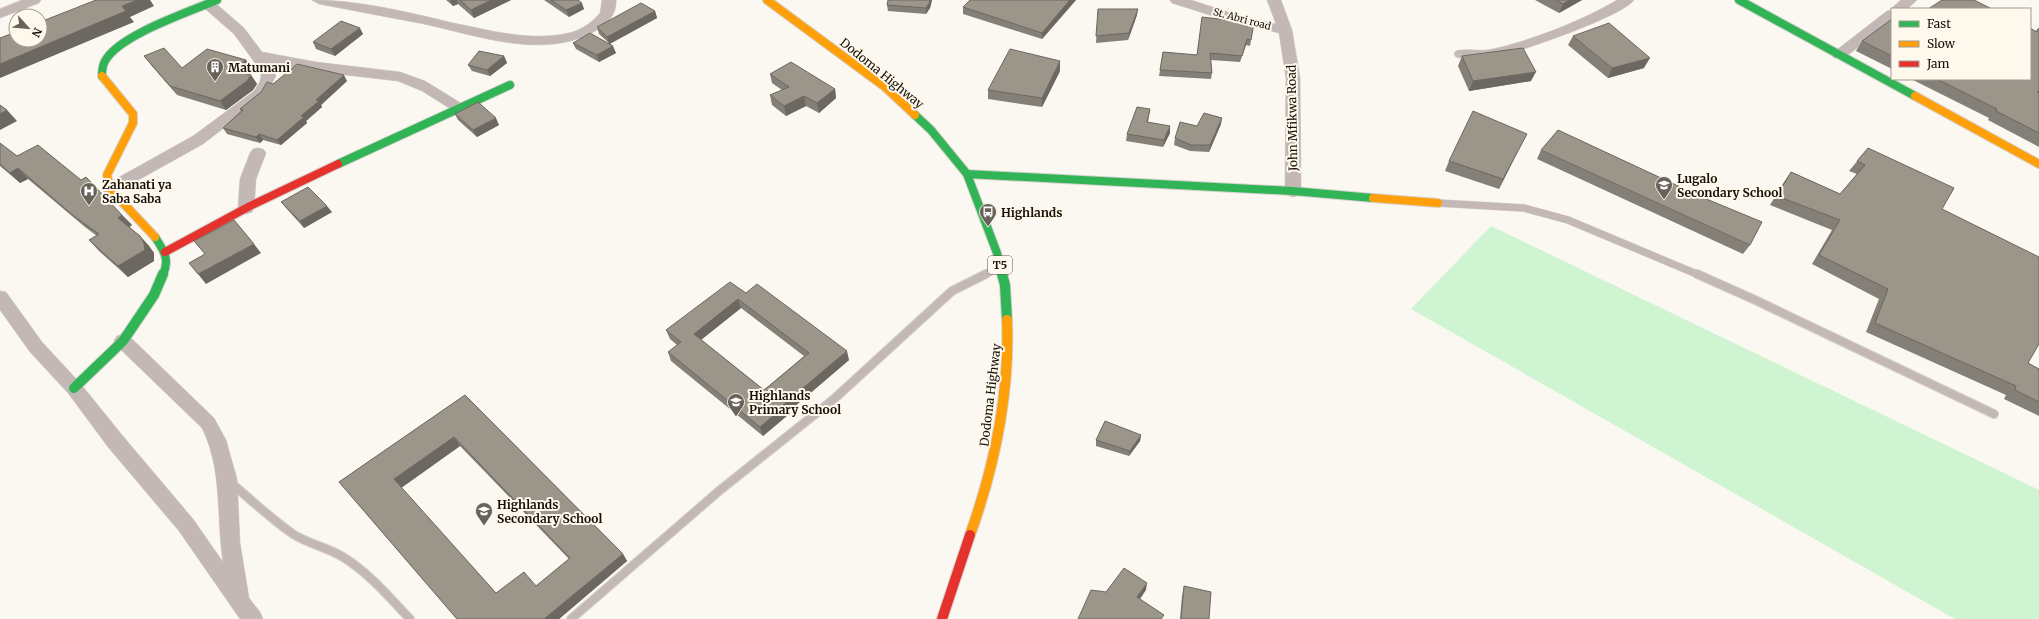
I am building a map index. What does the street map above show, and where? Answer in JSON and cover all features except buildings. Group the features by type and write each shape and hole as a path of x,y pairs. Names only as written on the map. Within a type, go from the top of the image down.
{"main road":[{"name":"Dodoma Highway","path":"767,0 874,79 913,111 931,130 967,174 1000,267 1005,285 1009,348 1002,416 990,475 942,619"},
{"path":"1738,0 2039,164"},
{"path":"74,388 123,341 154,295 167,266 165,252 154,234 110,189 107,175 112,162 133,123 133,114 102,76 102,67 106,58 113,50 127,40 212,2"},
{"path":"165,252 206,228 246,208 510,85"},
{"path":"967,174 1293,191 1438,203"}],"street":[{"path":"0,14 34,0"},
{"path":"319,0 507,36 563,40 585,34 598,24 607,14 610,6 609,0"},
{"name":"St. Abri road","path":"1177,0 1227,16 1285,30"},
{"name":"John Mfikwa Road","path":"1274,0 1285,30 1294,78 1293,191"},
{"path":"1460,54 1491,54 1527,44 1605,13 1627,0"},
{"path":"1899,8 1910,0"},
{"path":"110,189 198,140 259,94 266,84 269,76 267,68 239,31 212,2"},
{"path":"1839,54 1891,15"},
{"path":"256,55 349,71 390,74 406,78 422,85 459,108"},
{"path":"246,208 248,179 258,153"},
{"path":"0,297 36,347 74,388 115,441 186,525 240,603 253,619"},
{"path":"123,341 208,423 217,440 227,479 230,543 240,603"}],"lane":[{"path":"1438,203 1524,208 1568,220 1607,235 1754,299 1994,414"},
{"path":"571,619 719,491 834,399 952,291 1000,267"},
{"path":"227,479 278,523 297,536 332,552 356,566 387,594 410,619"}],"green space":[{"path":"1491,226 2039,490 2039,619 1955,619 1411,309"}],"traffic: fast":[{"path":"102,76 102,67 105,61 113,51 125,42 174,18 217,0"},
{"path":"1739,0 1915,96"},
{"path":"338,164 510,85"},
{"path":"915,115 931,130 967,174 997,253 1005,285 1007,320"},
{"path":"967,174 1293,191 1373,198"},
{"path":"74,388 123,341 154,295 167,266 165,252 155,237"}],"traffic: slow":[{"path":"767,0 885,87 915,115"},
{"path":"102,76 133,114 133,123 107,175 110,189 155,237"},
{"path":"1915,96 2039,164"},
{"path":"1373,198 1438,203"},
{"path":"970,535 988,482 999,436 1006,378 1008,339 1007,320"}],"traffic: jam":[{"path":"165,252 250,206 338,164"},
{"path":"942,619 970,535"}],"place":[{"name":"Matumani","path":"215,82"},
{"name":"Lugalo Secondary School","path":"1664,200"},
{"name":"Zahanati ya Saba Saba","path":"89,206"},
{"name":"Highlands","path":"988,227"},
{"name":"Highlands Primary School","path":"736,417"},
{"name":"Highlands Secondary School","path":"484,526"}]}
